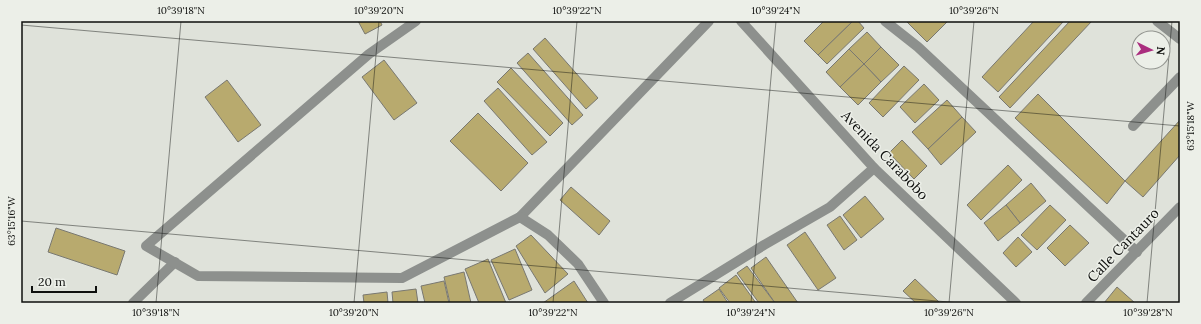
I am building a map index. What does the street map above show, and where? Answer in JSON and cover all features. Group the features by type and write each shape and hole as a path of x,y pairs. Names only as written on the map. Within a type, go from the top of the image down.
{"street":[{"path":"416,21 368,54 146,246 198,276 402,278 520,217 709,21"},
{"name":"Avenida Carabobo","path":"740,21 874,168 1016,303"},
{"path":"886,21 918,48 1137,252"},
{"path":"1157,21 1180,39"},
{"path":"1134,126 1180,77"},
{"path":"670,303 764,245 830,207 874,168"},
{"name":"Calle Cantauro","path":"1086,303 1180,207"},
{"path":"520,217 548,235 578,264 604,303"},
{"path":"133,303 175,262"}],"building":[{"path":"358,21 380,21 382,25 365,34"},
{"path":"824,21 853,21 818,55 804,41"},
{"path":"853,21 858,21 864,28 827,64 818,55"},
{"path":"906,21 945,21 947,22 927,42"},
{"path":"1034,21 1063,22 998,92 982,77"},
{"path":"1070,21 1092,21 1010,108 999,97"},
{"path":"867,32 881,47 864,64 849,49"},
{"path":"545,38 598,98 586,109 533,49"},
{"path":"881,47 899,65 881,82 864,64"},
{"path":"849,49 864,64 840,87 826,72"},
{"path":"528,53 583,115 572,125 517,63"},
{"path":"384,60 417,103 394,120 362,77"},
{"path":"864,64 881,82 858,105 840,87"},
{"path":"904,66 919,80 883,117 869,103"},
{"path":"511,68 563,123 550,136 497,82"},
{"path":"227,80 261,125 238,142 205,97"},
{"path":"924,84 939,100 915,123 900,107"},
{"path":"498,88 547,142 532,155 484,101"},
{"path":"1038,94 1125,181 1107,204 1015,118"},
{"path":"947,100 962,117 928,149 912,132"},
{"path":"478,113 528,163 501,191 450,141"},
{"path":"962,117 976,132 941,165 928,149"},
{"path":"1180,120 1180,155 1143,197 1125,181"},
{"path":"902,140 927,166 914,179 889,153"},
{"path":"1008,165 1022,180 981,220 967,205"},
{"path":"1031,183 1046,201 1020,223 1006,205"},
{"path":"571,187 610,221 599,235 560,200"},
{"path":"865,196 884,219 861,238 843,215"},
{"path":"1006,205 1020,223 998,241 984,223"},
{"path":"1050,205 1066,220 1037,250 1021,235"},
{"path":"840,216 857,240 844,250 827,225"},
{"path":"1070,225 1089,243 1065,266 1047,248"},
{"path":"56,228 125,251 117,275 48,252"},
{"path":"805,232 836,278 818,290 787,245"},
{"path":"531,235 568,274 545,293 516,246"},
{"path":"1018,237 1032,252 1016,267 1003,253"},
{"path":"515,249 532,290 509,300 491,260"},
{"path":"766,257 798,303 775,303 751,268"},
{"path":"488,259 506,303 479,303 465,269"},
{"path":"747,266 775,303 759,303 737,273"},
{"path":"464,272 471,303 450,303 444,277"},
{"path":"736,275 756,303 730,303 719,288"},
{"path":"915,279 940,303 916,303 903,291"},
{"path":"444,281 449,303 425,303 421,286"},
{"path":"574,281 588,303 543,303"},
{"path":"1117,287 1135,303 1104,303"},
{"path":"416,289 418,303 393,303 392,292"},
{"path":"719,289 728,303 705,303 703,300"},
{"path":"387,292 388,303 364,303 363,295"}]}
